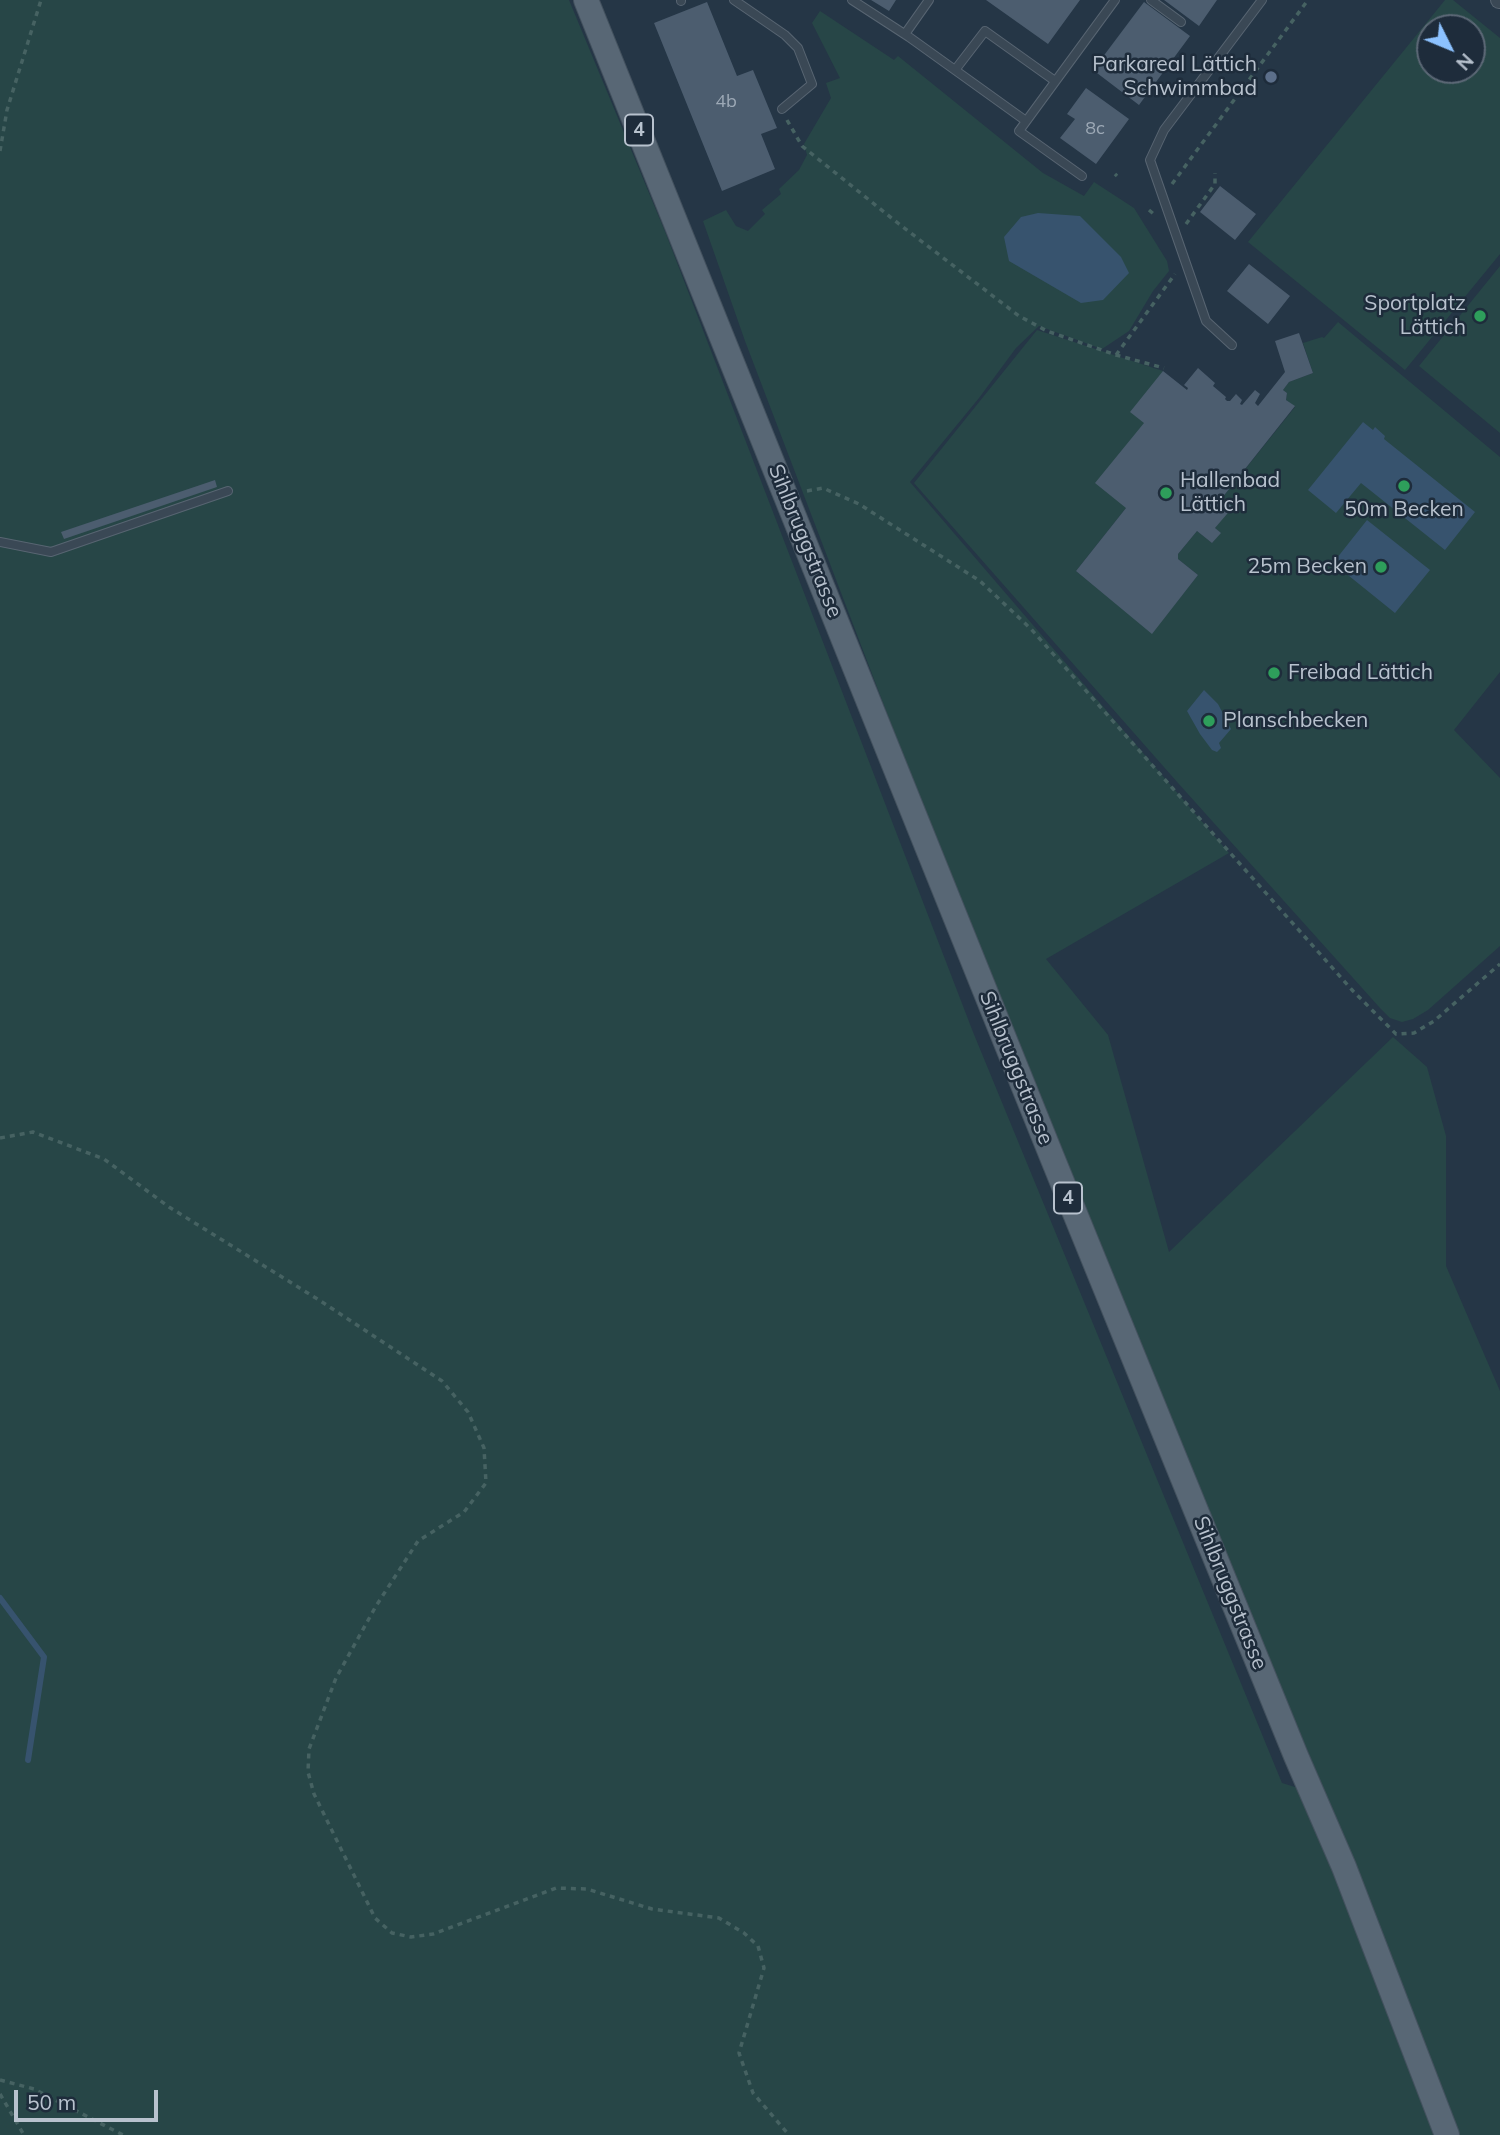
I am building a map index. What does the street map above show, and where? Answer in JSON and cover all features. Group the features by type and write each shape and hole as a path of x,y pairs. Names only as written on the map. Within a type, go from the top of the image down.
{"main road":[{"name":"Sihlbruggstrasse","path":"586,0 1057,1170 1296,1756 1344,1867 1447,2135"}],"lane":[{"path":"734,0 785,35 798,48 812,84 782,109"},
{"path":"852,0 905,34 1026,121"},
{"path":"905,34 929,0"},
{"path":"1082,176 1019,131 1115,0"},
{"path":"1151,0 1181,22"},
{"path":"1232,345 1206,321 1150,160 1164,130 1262,0"},
{"path":"955,70 985,31 1055,81"},
{"path":"0,542 51,552 228,492"}],"path":[{"path":"0,150 7,110 41,0"},
{"path":"1163,197 1308,0"},
{"path":"782,109 802,146 1019,317 1047,331 1164,368"},
{"path":"1177,237 1189,224 1215,184 1215,173"},
{"path":"1116,355 1185,261"},
{"path":"786,495 823,488 859,505 980,581 1031,629 1335,971 1396,1034 1414,1033 1434,1021 1500,964"},
{"path":"0,1138 33,1132 104,1160 169,1207 319,1300 442,1381 468,1412 484,1448 486,1483 464,1512 418,1541 376,1606 336,1678 309,1749 308,1772 314,1794 374,1918 392,1933 411,1937 433,1934 556,1888 587,1889 652,1909 719,1918 744,1933 758,1946 764,1968 739,2053 753,2092 789,2135"},
{"path":"0,2080 34,2089 123,2135"},
{"path":"0,2094 24,2135"}],"green space":[{"path":"0,0 569,0 666,234 973,1032 1282,1783 1327,1797 1136,1343 993,991 745,341 703,221 726,210 736,226 748,231 765,214 762,210 781,194 779,189 799,170 807,155 804,144 831,98 826,83 840,78 812,23 820,11 894,60 898,56 1043,173 1084,196 1094,182 1134,208 1167,261 1169,271 1153,291 1129,331 1102,349 1039,326 1016,348 910,482 1229,853 1046,959 1108,1035 1169,1252 1393,1037 1427,1067 1446,1136 1446,1266 1500,1391 1500,2135 0,2135"},
{"path":"1445,0 1453,0 1470,14 1434,14"},
{"path":"1486,27 1500,38 1500,254 1405,370 1248,242 1416,36 1416,84 1486,84"},
{"name":"Sportplatz Lättich","path":"1500,266 1500,433 1419,366"},
{"name":"Freibad Lättich","path":"1338,322 1500,457 1500,672 1454,730 1500,778 1500,946 1428,1010 1402,1022 1390,1018 1380,1008 914,483 1037,330 1163,371 1144,423 1126,508 1076,571 1152,633 1198,575 1178,559 1178,554 1197,531 1212,543 1220,533 1215,528 1232,507 1227,502 1222,507 1218,503 1295,407 1286,400 1287,393 1283,390 1289,382 1313,373 1303,343 1324,338"}],"water":[{"path":"1038,213 1080,216 1121,257 1129,273 1103,300 1081,303 1009,261 1004,237 1021,217"},
{"name":"50m Becken","path":"1363,422 1373,430 1375,427 1385,436 1384,439 1475,512 1445,550 1361,483 1336,513 1308,490"},
{"name":"25m Becken","path":"1367,520 1430,570 1395,613 1333,563"},
{"name":"Planschbecken","path":"1204,690 1218,704 1231,729 1219,743 1221,748 1217,752 1212,750 1200,734 1187,711"}],"building":[{"path":"871,0 896,0 889,11"},
{"path":"986,0 1080,0 1048,44"},
{"path":"1164,0 1217,0 1199,26"},
{"path":"707,2 737,76 753,70 777,128 761,134 775,169 722,191 654,23"},
{"path":"1144,2 1190,36 1139,105 1093,70"},
{"path":"1086,88 1129,119 1096,164 1060,138 1075,119 1067,114"},
{"path":"1220,186 1256,214 1235,240 1200,212"},
{"path":"1249,264 1290,296 1268,324 1227,291"},
{"name":"Hallenbad Lättich","path":"1299,333 1313,373 1289,382 1283,390 1287,393 1286,400 1295,406 1218,503 1222,507 1226,502 1233,507 1215,528 1221,533 1212,543 1197,531 1178,554 1178,559 1198,575 1152,634 1076,571 1126,508 1095,483 1144,423 1130,412 1163,371 1187,390 1184,385 1198,368 1215,383 1213,386 1227,401 1236,394 1242,400 1242,405 1255,390 1260,394 1255,403 1258,406 1285,372 1275,341"},
{"path":"215,480 217,487 64,539 61,532"}],"waterway":[{"path":"0,1598 44,1657 28,1760"}],"place":[{"name":"Parkareal Lättich Schwimmbad","path":"1271,77"},
{"name":"Sportplatz Lättich","path":"1480,316"},
{"name":"50m Becken","path":"1404,486"},
{"name":"Hallenbad Lättich","path":"1166,493"},
{"name":"25m Becken","path":"1381,567"},
{"name":"Freibad Lättich","path":"1274,673"},
{"name":"Planschbecken","path":"1209,721"}]}
